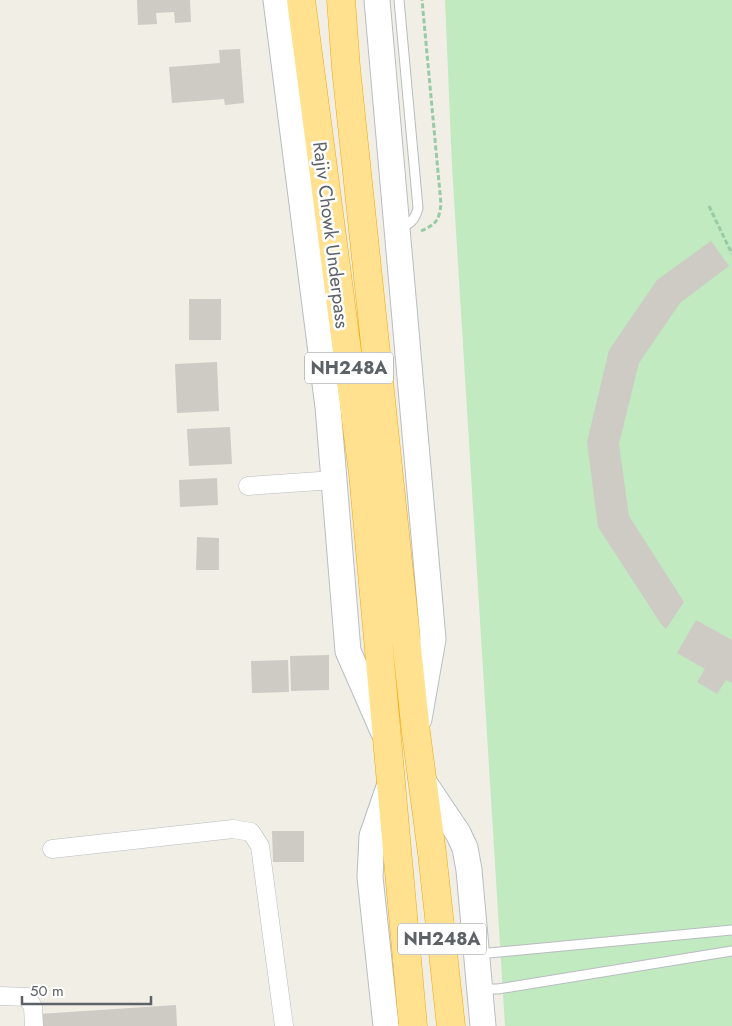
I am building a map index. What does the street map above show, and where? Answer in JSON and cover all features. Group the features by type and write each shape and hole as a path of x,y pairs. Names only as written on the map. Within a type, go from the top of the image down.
{"highway":[{"name":"Rajiv Chowk Underpass","path":"301,0 363,473 386,738"},
{"name":"Rajiv Chowk Underpass","path":"341,0 346,68 416,733"},
{"name":"NH248A","path":"416,733 432,853 451,1026"},
{"name":"NH248A","path":"386,738 413,1026"}],"main road":[{"path":"276,0 328,407 348,651 386,738"},
{"path":"376,0 433,640 416,733"},
{"path":"421,778 458,833 465,848 469,870 483,1026"},
{"path":"386,1026 370,878 370,856 372,836 390,784"}],"street":[{"path":"248,486 334,480"},
{"path":"52,849 233,829 250,832 260,846 284,1026"},
{"path":"0,996 27,997 33,1007 34,1026"}],"lane":[{"path":"397,235 416,218 418,208 399,0"},
{"path":"476,955 732,930"},
{"path":"479,989 498,989 732,952"}],"path":[{"path":"397,235 434,225 440,214 441,204 422,0"},
{"path":"709,206 732,254"}],"green space":[{"path":"445,0 732,0 732,1026 505,1026 452,166"}],"building":[{"path":"137,0 190,0 191,22 175,23 174,12 156,13 157,24 138,25"},
{"path":"240,49 244,103 225,105 224,99 172,103 169,67 220,63 219,50"},
{"path":"711,241 729,266 680,303 639,363 619,444 629,516 684,602 666,629 598,527 587,442 609,350 657,280"},
{"path":"189,299 221,299 221,340 189,340"},
{"path":"217,362 219,411 177,413 175,364"},
{"path":"230,427 232,464 189,466 187,429"},
{"path":"217,478 218,505 180,507 179,480"},
{"path":"197,537 219,538 219,570 196,570"},
{"path":"696,620 732,640 732,683 726,680 717,694 697,682 705,669 677,653"},
{"path":"329,655 329,690 291,691 290,656"},
{"path":"288,660 289,692 252,693 251,661"},
{"path":"272,831 304,831 304,862 273,862"},
{"path":"176,1005 177,1026 40,1026 39,1014"}]}
